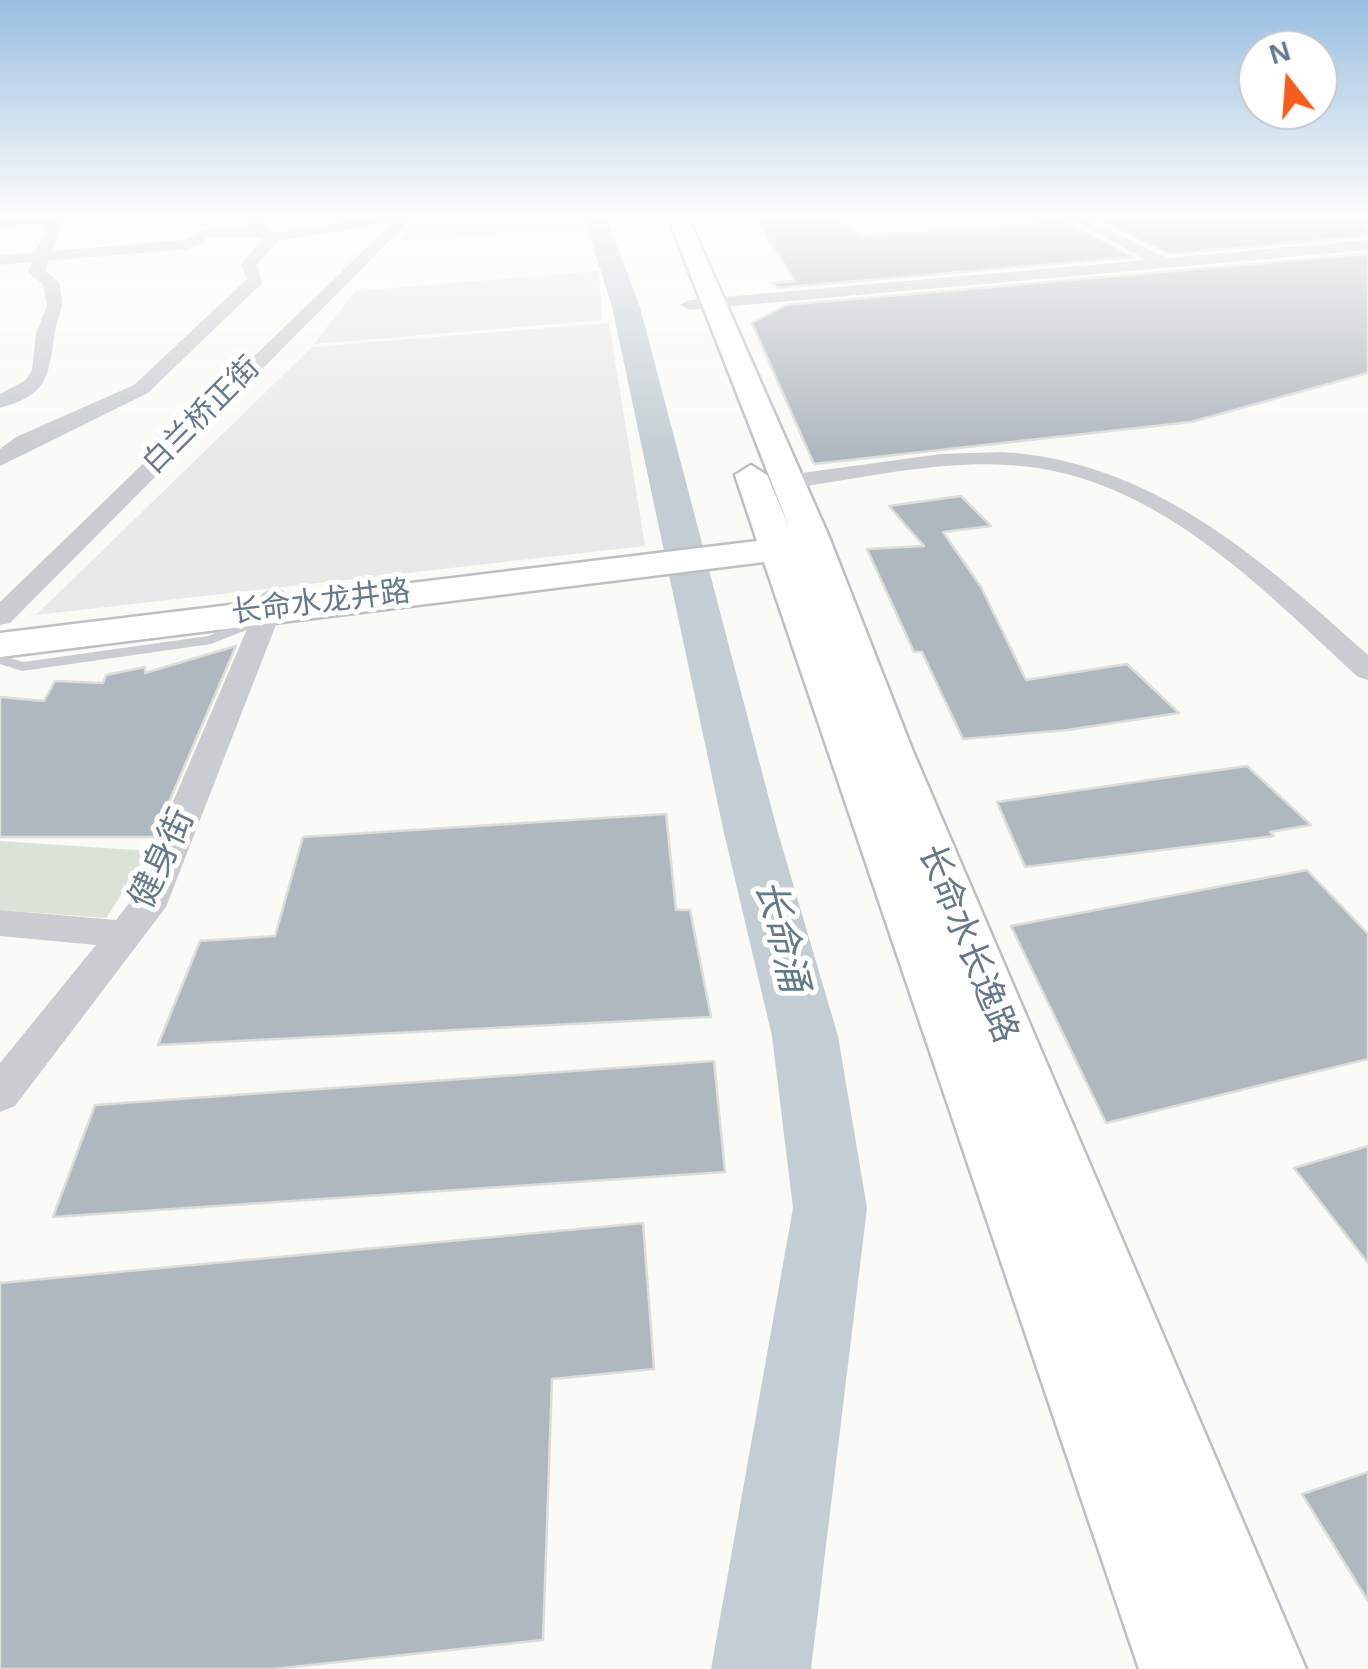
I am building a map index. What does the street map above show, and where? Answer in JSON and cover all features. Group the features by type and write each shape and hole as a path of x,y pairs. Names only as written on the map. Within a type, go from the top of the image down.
{"street":[{"path":"0,402 33,384 40,374 46,333 56,306 54,295"},
{"path":"0,459 24,442 142,389 240,295"},
{"name":"白兰桥正街","path":"0,617 327,295"},
{"name":"长命水长逸路","path":"697,295 791,528 889,750 1260,1669"},
{"name":"长命水长逸路","path":"700,295 728,411"},
{"path":"703,305 817,295"},
{"path":"0,373 40,374"},
{"name":"长命水长逸路","path":"741,446 791,528 1184,1669"},
{"path":"791,528 1008,460 1087,469 1162,502 1215,539 1368,670"},
{"name":"长命水龙井路","path":"0,644 707,549 791,528"},
{"name":"长命水龙井路","path":"0,628 269,607"},
{"name":"健身街","path":"0,1094 146,907 269,607"},
{"path":"0,923 125,934"}],"lane":[{"path":"0,660 22,667 211,640 269,607"}],"shaded area":[{"path":"352,295 600,295 602,320 314,344"},
{"path":"609,323 645,546 36,615 312,347"},
{"path":"0,841 150,851 106,918 0,910"}],"building":[{"path":"901,295 1368,295 1368,373 1191,422 814,464 752,323 786,305"},
{"path":"961,496 991,526 943,532 981,587 1026,680 1127,664 1179,713 1067,730 963,739 922,652 914,652 867,549 924,546 889,506"},
{"path":"236,646 154,837 0,837 0,697 44,701 55,681 103,683 106,675 145,667 145,673"},
{"path":"1247,766 1311,825 1270,832 1274,836 1025,867 997,802"},
{"path":"666,814 676,910 690,910 711,1017 158,1045 200,941 275,936 303,837"},
{"path":"1307,870 1368,934 1368,1059 1106,1123 1011,926"},
{"path":"714,1061 725,1172 53,1217 95,1105"},
{"path":"1368,1146 1368,1263 1294,1168"},
{"path":"643,1223 654,1369 552,1379 543,1640 273,1669 0,1669 0,1283"},
{"path":"1368,1472 1368,1601 1302,1494"}],"waterway":[{"name":"长命涌","path":"622,295 751,833 805,1036 830,1208 761,1669"}]}
